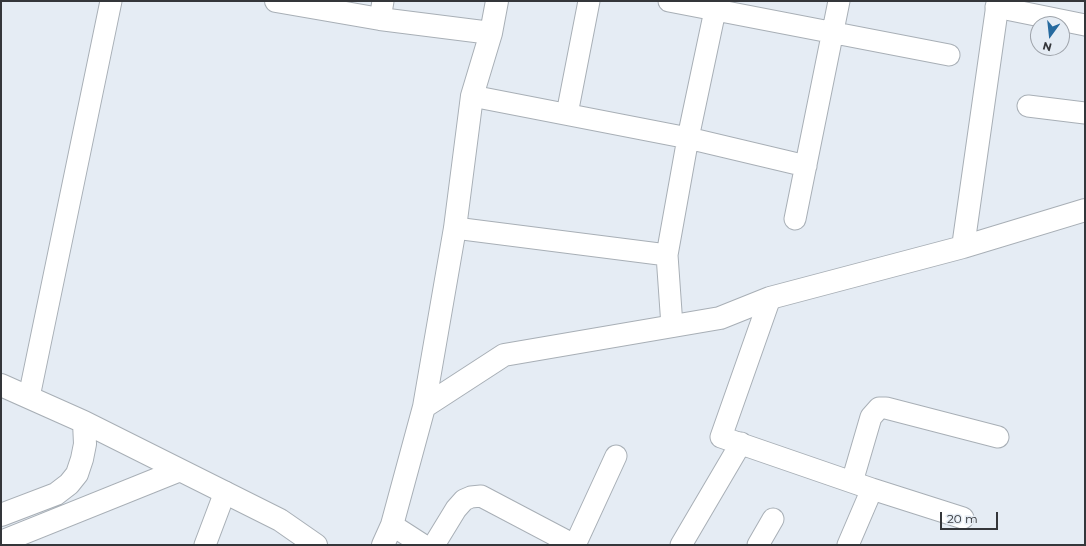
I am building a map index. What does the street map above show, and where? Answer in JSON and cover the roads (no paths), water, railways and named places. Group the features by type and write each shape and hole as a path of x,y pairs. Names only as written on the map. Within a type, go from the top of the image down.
{"street":[{"path":"29,397 111,1"},
{"path":"276,1 381,10 491,33"},
{"path":"383,545 392,524 424,407 455,228 472,96 491,33 497,1"},
{"path":"567,114 588,1"},
{"path":"669,1 716,6 833,32 949,55"},
{"path":"795,218 839,1"},
{"path":"963,247 997,4 1085,25"},
{"path":"672,326 667,255 688,138 716,6"},
{"path":"472,96 688,138 806,166"},
{"path":"1028,106 1085,113"},
{"path":"424,407 504,355 720,318 770,298 963,247 1085,210"},
{"path":"455,228 667,255"},
{"path":"770,298 721,437 872,489 963,518"},
{"path":"1,384 84,422 280,520 316,545"},
{"path":"852,482 870,417 879,408 886,408 998,437"},
{"path":"1,515 56,494 69,484 77,474 82,459 85,444 84,422"},
{"path":"681,545 741,444"},
{"path":"434,545 456,509 464,500 471,497 481,496 574,545 616,456"},
{"path":"1,542 180,470"},
{"path":"848,545 872,489"},
{"path":"205,545 225,492"},
{"path":"758,545 773,519"},
{"path":"392,524 423,545"}]}
